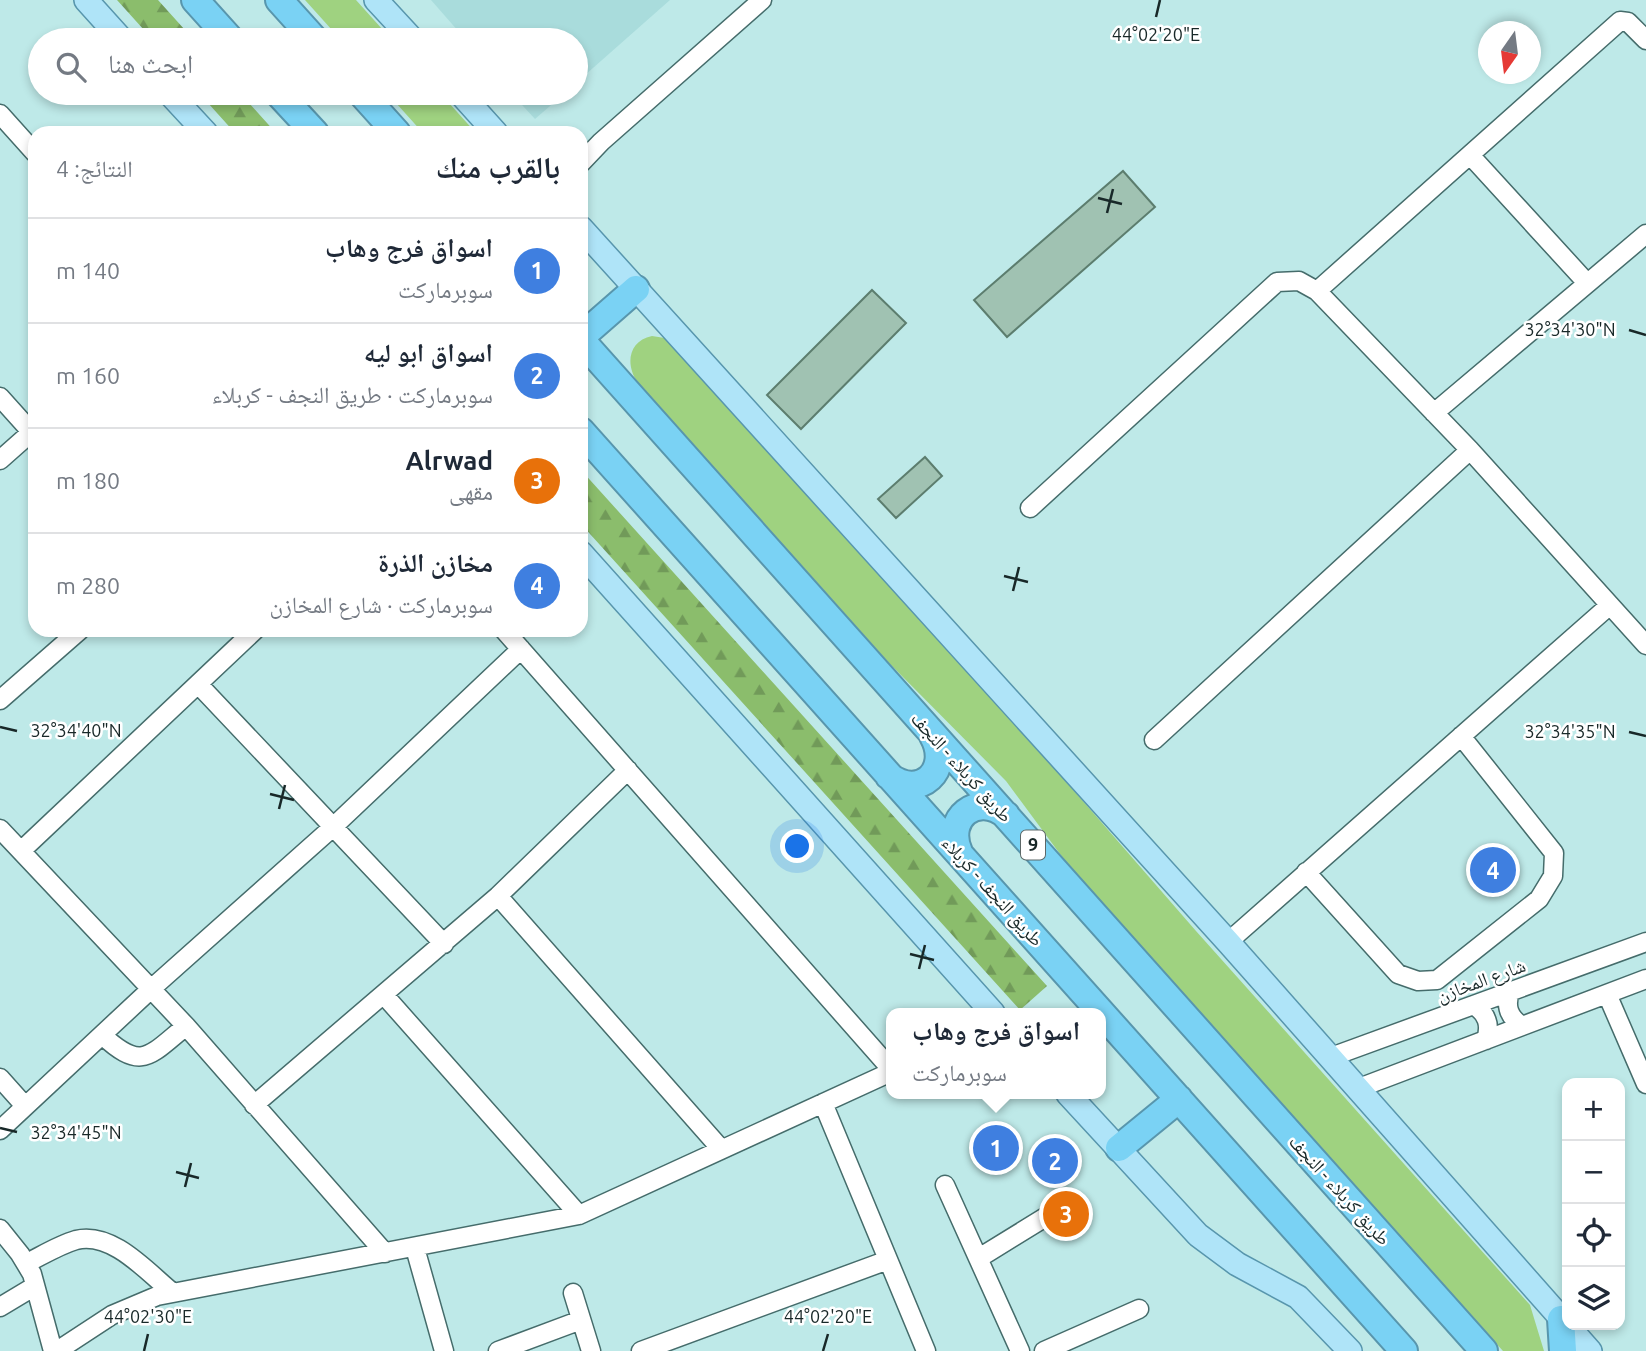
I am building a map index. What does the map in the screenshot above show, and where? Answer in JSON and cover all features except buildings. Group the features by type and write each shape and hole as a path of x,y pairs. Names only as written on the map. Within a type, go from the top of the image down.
{"highway":[{"path":"195,0 220,28"},
{"path":"279,0 304,28"},
{"path":"289,105 309,126"},
{"path":"372,105 391,126"},
{"path":"588,332 636,289"},
{"name":"طريق كربلاء - النجف","path":"588,346 1484,1351"},
{"name":"طريق النجف - كربلاء","path":"588,439 1098,1008"},
{"path":"888,775 905,785 926,781 939,766 940,755 933,736"},
{"path":"958,852 954,835 965,812 982,806 999,810 1006,815"},
{"name":"طريق النجف - كربلاء","path":"1106,1017 1404,1351"},
{"path":"1119,1148 1179,1098"},
{"path":"1561,1319 1563,1351"}],"main road":[{"path":"86,0 111,28"},
{"path":"376,0 401,28"},
{"path":"180,105 200,126"},
{"path":"471,105 490,126"},
{"path":"588,236 1228,942 1590,1351"},
{"path":"588,561 989,1008"},
{"path":"1073,1099 1207,1243 1237,1264 1298,1297 1350,1351"}],"street":[{"path":"588,156 762,0"},
{"path":"1317,291 1620,20 1628,22 1646,40"},
{"path":"0,114 28,145"},
{"path":"1470,155 1587,283"},
{"path":"1434,413 1646,234"},
{"path":"1030,508 1277,282 1299,281 1317,291 1470,450 1646,645"},
{"path":"0,397 28,427"},
{"path":"0,460 28,438"},
{"path":"1154,740 1470,450"},
{"path":"1228,942 1610,605"},
{"path":"0,700 71,637"},
{"path":"21,850 248,637"},
{"path":"510,637 886,1065"},
{"path":"0,1130 151,989 333,827 521,649"},
{"path":"198,684 444,944"},
{"path":"1306,872 1398,974 1418,981 1437,980 1539,899 1553,876 1554,853 1461,736"},
{"path":"254,1105 498,896 628,770"},
{"path":"0,828 186,1026 385,1253"},
{"path":"498,896 721,1150"},
{"name":"شارع المخازن","path":"1331,1057 1646,942"},
{"path":"1359,1088 1646,979"},
{"path":"1510,992 1507,1000 1510,1015 1522,1026"},
{"path":"1607,993 1646,1084"},
{"path":"384,995 579,1215"},
{"path":"1474,1005 1486,1017 1489,1032 1486,1040"},
{"path":"102,1035 125,1055 142,1057 158,1049 186,1026"},
{"path":"0,1229 27,1263 55,1351 127,1307 173,1293 579,1215 886,1073"},
{"path":"0,1078 25,1106"},
{"path":"823,1103 926,1351"},
{"path":"946,1185 1020,1351"},
{"path":"979,1258 1052,1213"},
{"path":"27,1263 71,1242 96,1239 111,1245 173,1293"},
{"path":"415,1248 444,1351"},
{"path":"641,1351 888,1261"},
{"path":"0,1307 35,1286"},
{"path":"573,1293 590,1351"},
{"path":"1044,1351 1139,1309"},
{"path":"498,1351 581,1320"}],"shaded area":[{"path":"431,0 670,0 588,72 588,28 456,28"},
{"path":"522,105 551,105 535,119"}],"green space":[{"path":"117,0 158,0 183,28 142,28"},
{"path":"305,0 356,0 381,28 330,28"},
{"path":"210,105 251,105 270,126 229,126"},
{"path":"398,105 451,105 470,126 417,126"},
{"path":"652,336 671,339 1530,1305 1544,1351 1503,1351 1077,877 1006,781 889,663 638,383 631,369 631,355 638,343"},
{"path":"588,478 1047,986 1022,1008 1018,1008 588,532"}],"place":[{"name":"مخازن الذرة","path":"1493,870"},
{"name":"اسواق فرج وهاب","path":"996,1148"},
{"name":"اسواق ابو ليه","path":"1055,1161"},
{"name":"Alrwad","path":"1066,1214"}]}
